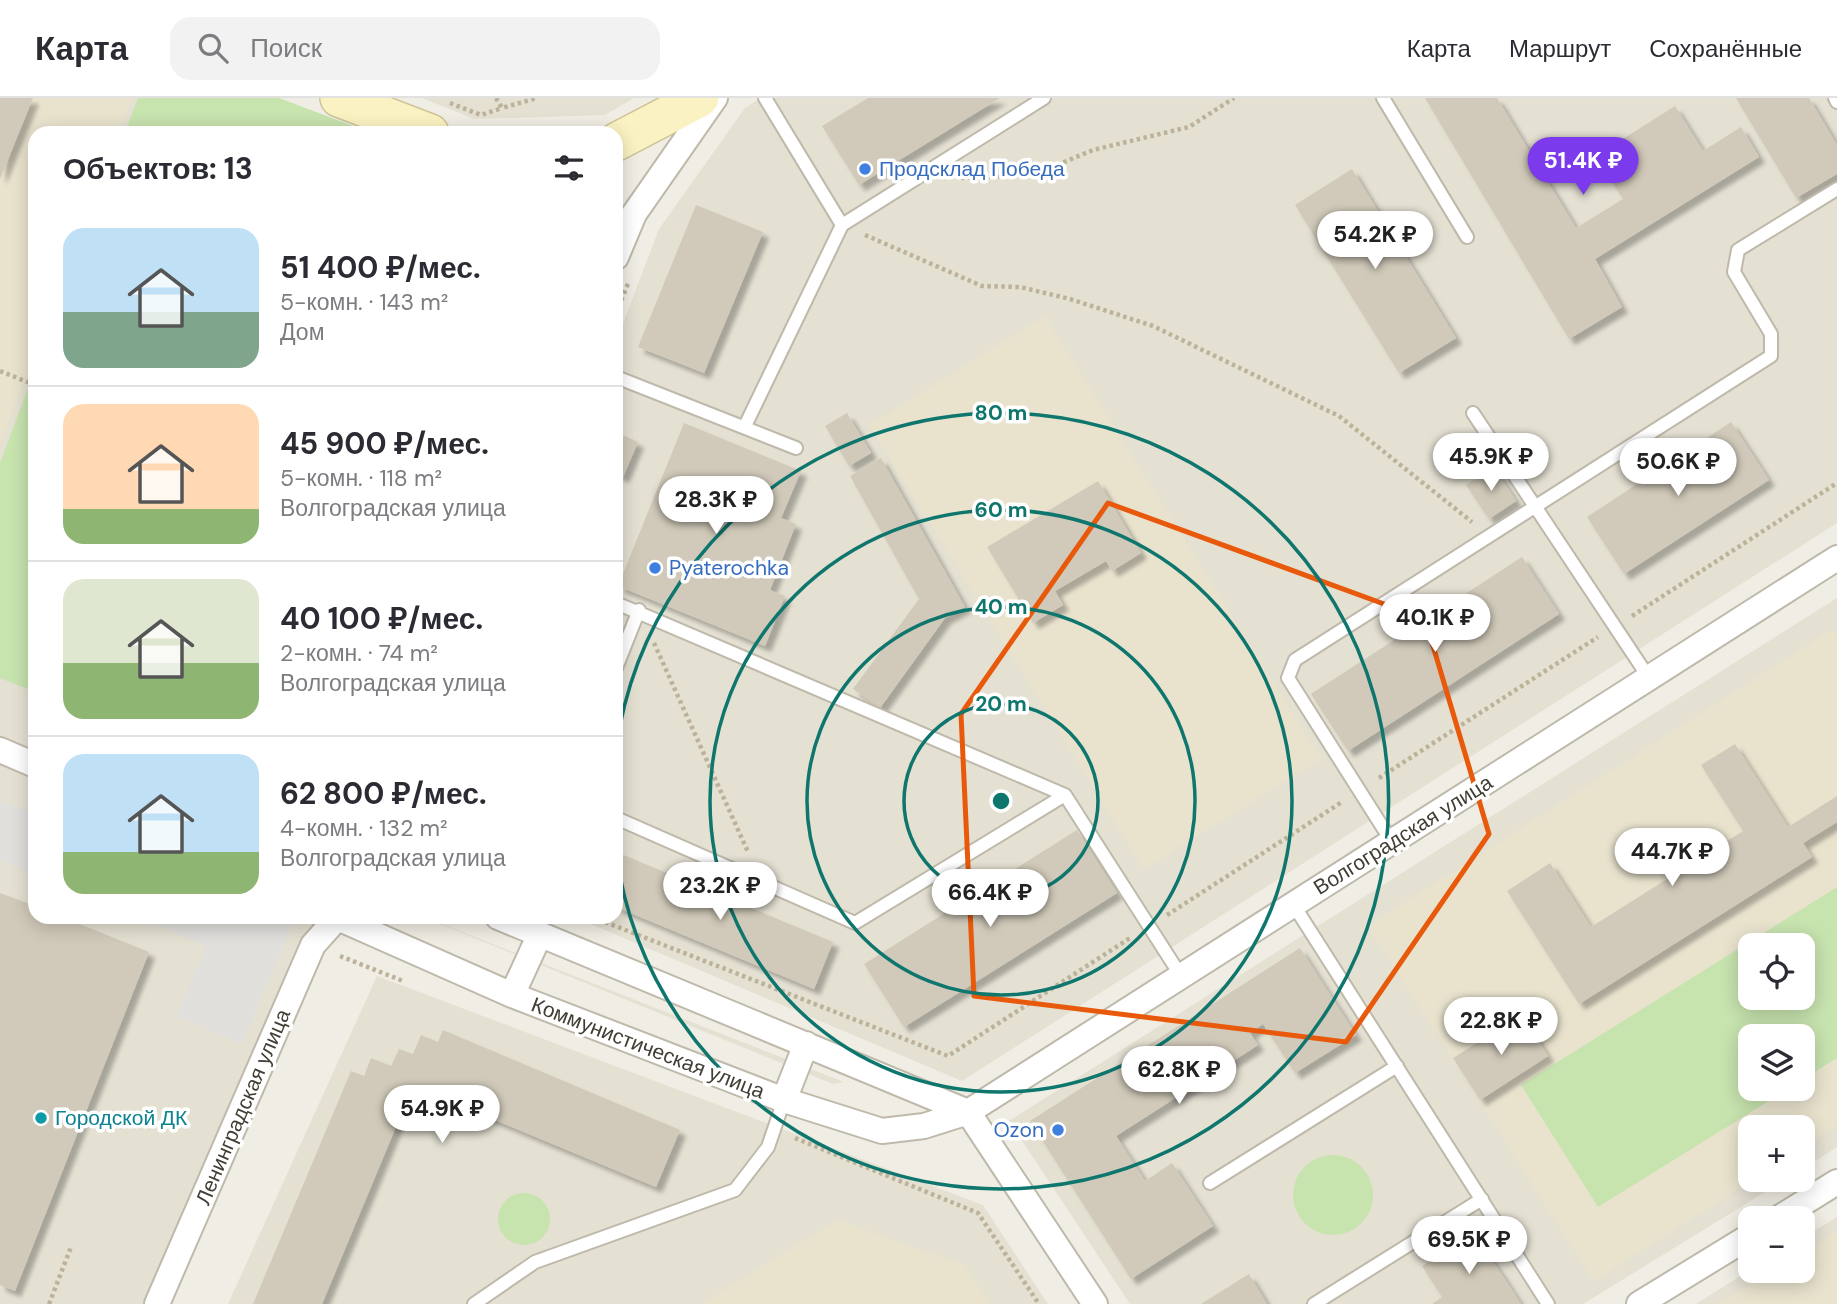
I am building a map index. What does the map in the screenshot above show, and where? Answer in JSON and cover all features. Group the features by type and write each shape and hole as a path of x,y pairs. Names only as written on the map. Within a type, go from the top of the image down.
{"street":[{"path":"339,98 439,118"},
{"path":"623,138 701,98"},
{"path":"625,210 715,98"},
{"name":"Волгоградская улица","path":"968,1112 1836,560"},
{"path":"0,750 28,762"},
{"name":"Ленинградская улица","path":"157,1304 313,945 332,924"},
{"name":"Коммунистическая улица","path":"352,924 512,995 784,1100 882,1131 925,1126 968,1112"},
{"path":"515,924 968,1112 1095,1304"},
{"path":"512,995 540,934"},
{"path":"784,1100 806,1044"},
{"path":"1798,1206 1837,1182"},
{"path":"1646,1302 1738,1244"}],"lane":[{"path":"765,98 842,225"},
{"path":"745,426 842,225 1044,98"},
{"path":"1383,98 1467,237"},
{"path":"1392,842 1288,678 1295,660 1771,356 1771,334 1734,272 1738,250 1837,189"},
{"path":"623,380 796,448"},
{"path":"1473,412 1649,678"},
{"path":"623,605 1065,795 1181,976"},
{"path":"623,650 639,610"},
{"path":"623,821 855,923 1065,795"},
{"path":"1293,904 1548,1304"},
{"path":"1210,1183 1397,1066"},
{"path":"474,1304 535,1262 734,1190 768,1147 784,1100"},
{"path":"1314,1304 1482,1199"}],"path":[{"path":"496,98 502,108"},
{"path":"439,118 481,115 537,98"},
{"path":"914,180 1033,175 1093,150 1188,127 1234,98"},
{"path":"842,225 982,285 1020,288 1070,299 1153,326 1178,338 1339,416 1490,537"},
{"path":"0,371 28,382"},
{"path":"610,924 948,1056 1837,483"},
{"path":"639,610 761,882"},
{"path":"774,1129 978,1213 1039,1304"},
{"path":"49,1304 71,1247"}],"highlighted area":[{"path":"1108,503 1425,619 1489,834 1346,1042 974,996 961,714"}],"shaded area":[{"path":"0,98 263,98 333,126 28,126 28,924 335,924 163,1304 0,1304"},
{"path":"0,98 132,98 122,126 28,126 28,371 0,444"},
{"path":"422,98 634,98 605,115 474,119"},
{"path":"760,98 1837,98 1837,523 962,1081 591,924 623,924 623,324 659,229 745,108"},
{"path":"1045,316 1321,759 1144,869 869,425"},
{"path":"1837,598 1837,1147 1815,1161 1815,1115 1738,1115 1738,1192 1765,1192 1743,1206 1738,1206 1738,1209 1583,1304 1130,1304 1009,1121"},
{"path":"1833,629 1837,635 1837,1126 1815,1140 1815,1115 1738,1115 1738,1190 1594,1281 1368,926"},
{"path":"0,800 28,811 28,872 0,860"},
{"path":"153,924 292,924 242,1044 176,1017 206,946"},
{"path":"440,924 844,1082 833,1084"},
{"path":"377,976 983,1205 1048,1304 228,1304"},
{"path":"1837,1217 1837,1304 1696,1304 1738,1278 1738,1283 1815,1283 1815,1231"},
{"path":"838,1220 964,1265 990,1304 701,1304"},
{"path":"1837,1231 1837,1304 1719,1304 1753,1283 1815,1283 1815,1245"}],"green space":[{"path":"138,98 279,98 353,126 128,126"},
{"path":"28,389 28,689 0,678 0,463"},
{"path":"1837,887 1837,1058 1815,1072 1815,1024 1738,1024 1738,1101 1769,1101 1746,1115 1738,1115 1738,1120 1598,1207 1521,1085 1738,949 1738,1010 1815,1010 1815,933 1764,933"},
{"path":"1333,1155 1348,1158 1361,1167 1370,1180 1373,1195 1370,1210 1361,1223 1348,1232 1333,1235 1318,1232 1305,1223 1296,1210 1293,1195 1296,1180 1305,1167 1318,1158"},
{"path":"524,1193 534,1195 542,1201 548,1209 548,1229 542,1237 534,1243 524,1245 514,1243 506,1237 500,1229 498,1219 500,1209 506,1201 514,1195"}],"building":[{"path":"0,98 33,98 0,179"},
{"path":"868,98 1000,98 859,185 822,126"},
{"path":"1425,98 1497,98 1576,228 1623,199 1596,156 1675,106 1703,151 1741,127 1759,157 1595,259 1622,307 1569,339"},
{"path":"1736,98 1809,98 1837,145 1837,174 1796,198"},
{"path":"1352,169 1456,338 1399,373 1295,205"},
{"path":"696,205 763,232 704,373 638,347"},
{"path":"847,413 871,453 849,466 825,426"},
{"path":"1731,422 1769,480 1624,574 1587,517"},
{"path":"684,423 801,471 781,518 796,524 770,590 785,596 765,646 623,588 623,574"},
{"path":"623,435 638,442 623,477"},
{"path":"881,458 965,607 945,618 880,708 853,689 919,599 850,476"},
{"path":"1494,467 1516,501 1489,519 1466,485"},
{"path":"1098,481 1141,553 1112,571 1106,561 1055,591 1063,605 1033,623 987,547"},
{"path":"1522,557 1559,614 1348,751 1311,694"},
{"path":"1735,744 1788,827 1837,796 1837,822 1803,843 1812,857 1579,1004 1507,891 1550,863 1591,927 1743,831 1701,765"},
{"path":"1077,830 1117,893 904,1027 864,964"},
{"path":"623,855 833,942 814,989 623,910"},
{"name":"Городской ДК","path":"0,893 28,903 28,924 79,924 149,952 15,1291 0,1285"},
{"path":"1300,948 1356,1035 1295,1073 1263,1024 1250,1033 1258,1045 1116,1136 1145,1181 1172,1163 1213,1226 1131,1279 1030,1121"},
{"path":"1522,1015 1548,1056 1480,1100 1453,1058"},
{"path":"443,1030 680,1130 656,1187 413,1086 322,1304 253,1304 351,1071 364,1076 371,1058 391,1066 399,1049 413,1054 421,1035 438,1042"},
{"path":"1474,1232 1521,1304 1432,1304 1442,1297 1422,1266"},
{"path":"1249,1274 1267,1304 1201,1304"}],"place":[{"name":"Продсклад Победа","path":"865,169"},
{"name":"Pyaterochka","path":"655,568"},
{"name":"Городской ДК","path":"41,1118"},
{"name":"Ozon","path":"1058,1130"}]}
